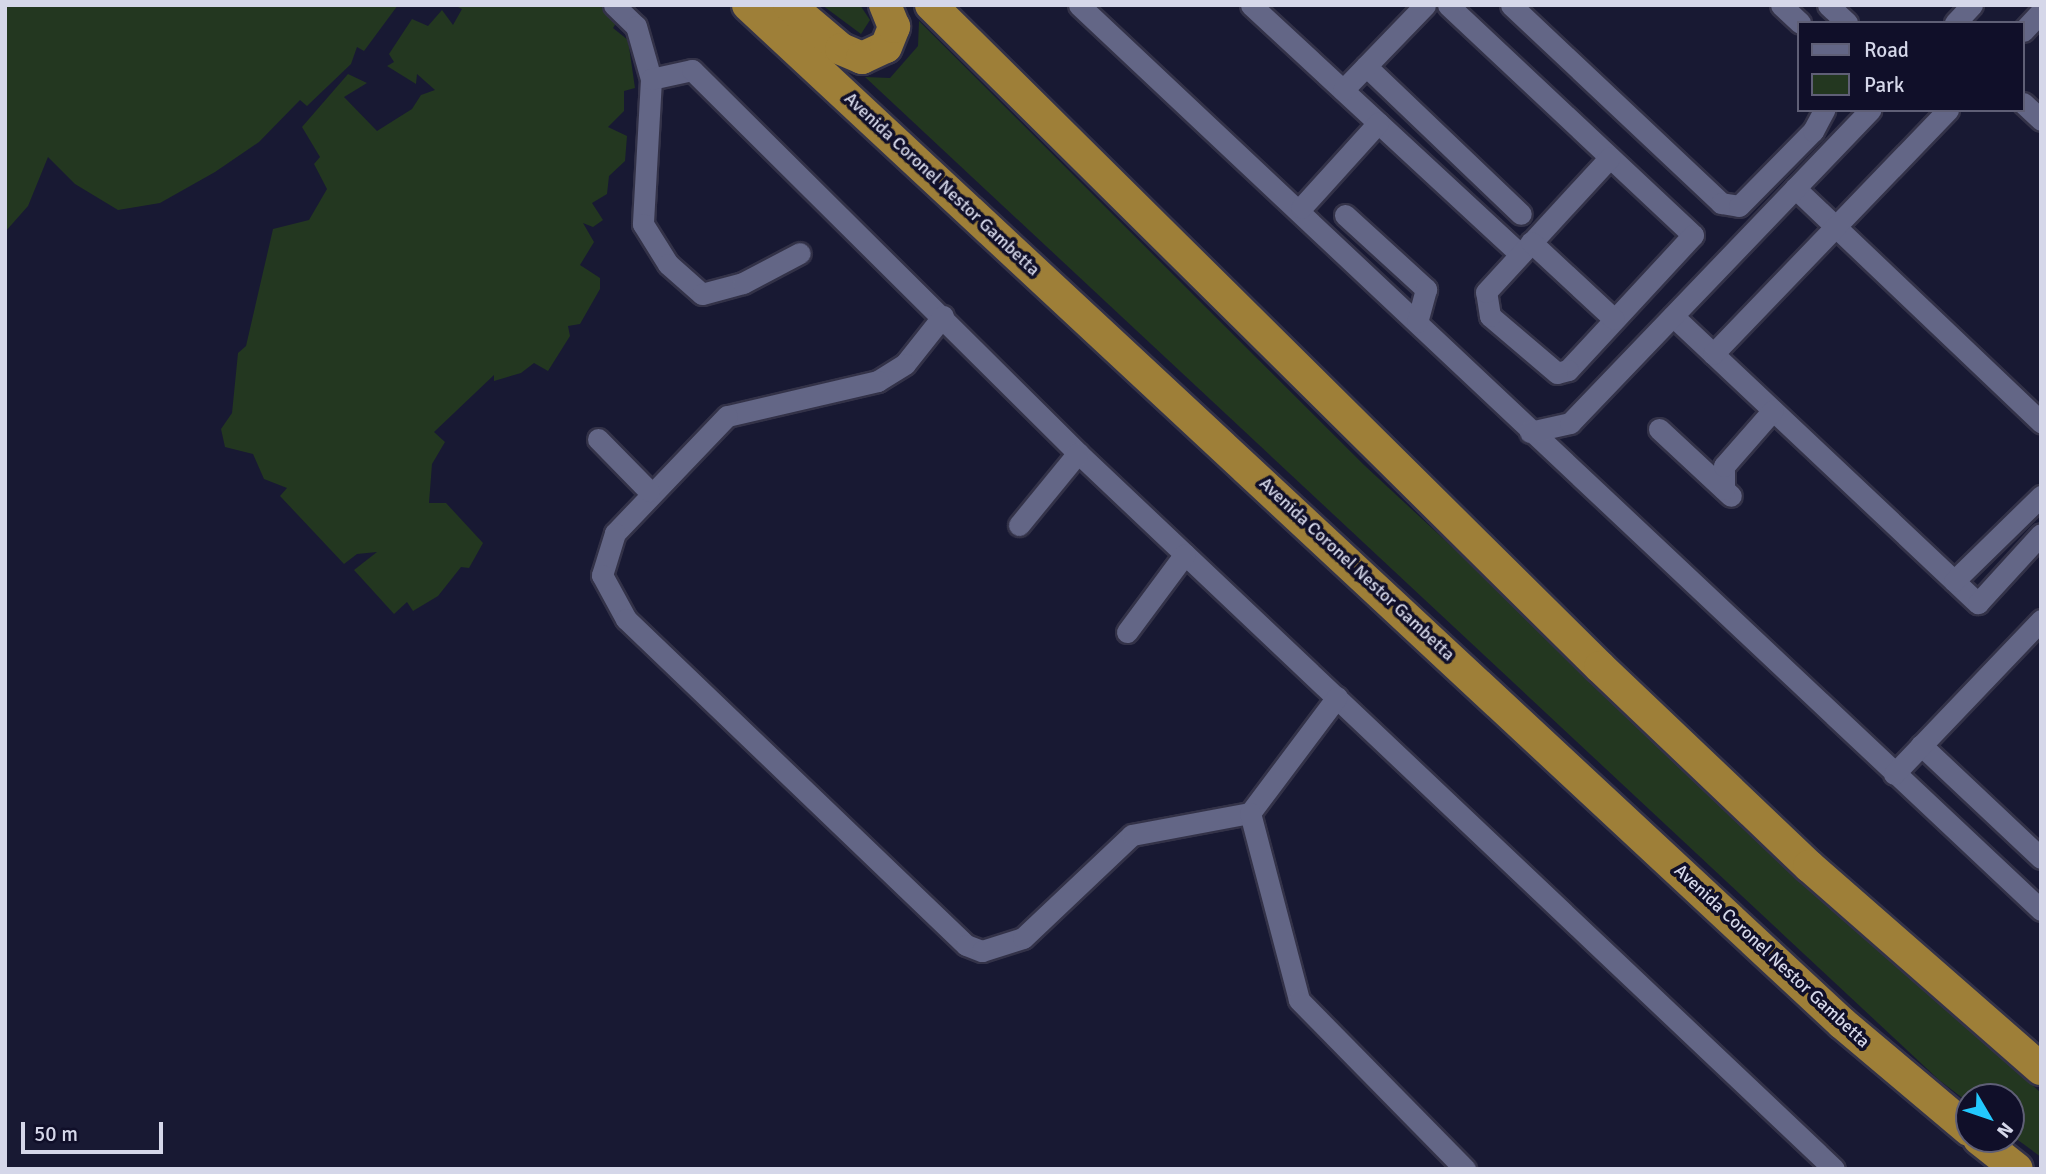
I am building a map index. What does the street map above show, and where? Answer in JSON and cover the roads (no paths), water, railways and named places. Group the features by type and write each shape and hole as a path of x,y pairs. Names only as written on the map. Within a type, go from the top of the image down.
{"highway":[{"name":"Avenida Coronel Nestor Gambetta","path":"748,5 1842,1023 1955,1118"},
{"path":"789,5 841,49 862,58 886,47 894,27 885,5"},
{"path":"931,5 1600,667 1809,866 2041,1069"},
{"path":"1997,1153 2017,1169"}],"lane":[{"path":"614,5 636,26 651,79 643,224 668,264 702,293 743,283 800,253"},
{"path":"1079,5 1301,208 1563,464 2041,911"},
{"path":"1251,5 1418,158 1614,319"},
{"path":"1343,90 1425,5"},
{"path":"1448,5 1693,234 1568,370 1549,370 1484,304 1486,292 1609,157"},
{"path":"1511,5 1721,203 1739,206 1812,131 1823,112"},
{"path":"1781,5 1798,21"},
{"path":"1828,5 1845,21"},
{"path":"1957,21 1972,5"},
{"path":"2025,29 2041,12"},
{"path":"1366,66 1521,214"},
{"path":"651,79 692,70 943,316 1078,453 1337,697 1819,1164"},
{"path":"2025,105 2041,120"},
{"path":"1530,432 1570,423 1868,112"},
{"path":"1713,354 1834,225 1946,112"},
{"path":"1301,208 1378,123"},
{"path":"1418,158 1439,136"},
{"path":"1796,188 2041,422"},
{"path":"1345,215 1426,289 1417,322"},
{"path":"943,316 905,364 878,382 727,416 649,491 607,554 602,575 610,597 966,945 1002,949 1023,938 1132,835 1250,813 1337,697"},
{"path":"1673,316 1978,603 2041,534"},
{"path":"1700,467 1724,466 1773,410"},
{"path":"1563,464 1570,423"},
{"path":"1659,429 1728,493 1724,466"},
{"path":"598,439 649,491"},
{"path":"1019,524 1078,453"},
{"path":"1954,581 2041,496"},
{"path":"1128,632 1185,554"},
{"path":"1894,774 2041,620"},
{"path":"1922,745 2041,858"},
{"path":"1250,813 1299,1000 1465,1169"}]}
